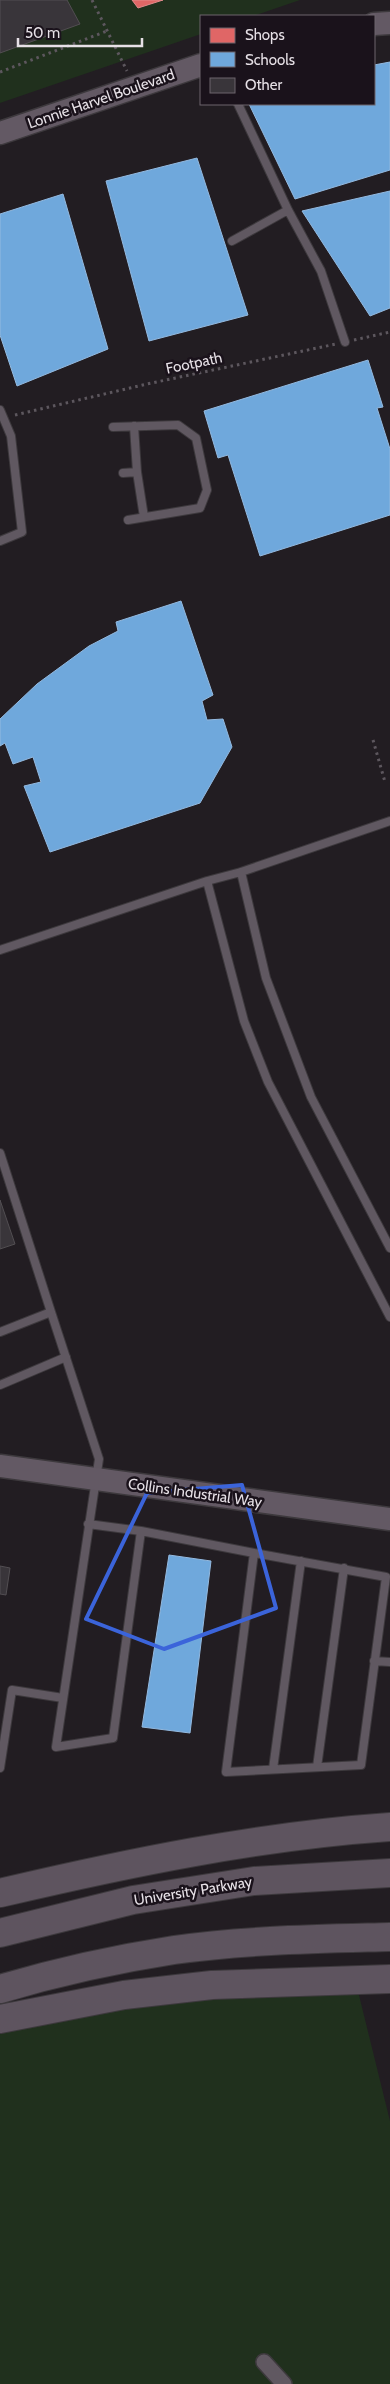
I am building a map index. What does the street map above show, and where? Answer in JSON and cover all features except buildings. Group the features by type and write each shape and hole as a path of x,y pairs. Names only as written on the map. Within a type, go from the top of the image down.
{"highway":[{"path":"0,1894 129,1863 350,1830 390,1827"},
{"name":"University Parkway","path":"0,1933 133,1900 254,1881 390,1873"},
{"path":"0,1989 108,1962 176,1950 282,1940 390,1937"},
{"path":"0,2019 124,1995 212,1985 390,1978"}],"street":[{"path":"375,24 390,23"},
{"name":"Lonnie Harvel Boulevard","path":"0,133 200,65"},
{"name":"Collins Industrial Way","path":"0,1466 390,1519"},
{"path":"264,2362 284,2384"}],"lane":[{"path":"238,105 288,210 321,271 345,342"},
{"path":"232,241 288,210"},
{"path":"0,410 10,436 22,532 0,542"},
{"path":"114,427 178,425 196,438 207,490 200,508 128,520"},
{"path":"134,426 137,472 144,517"},
{"path":"123,473 137,472"},
{"path":"0,950 207,881 242,872 390,821"},
{"path":"242,872 266,978 311,1097 390,1248"},
{"path":"207,881 244,1021 268,1082 390,1317"},
{"path":"0,1153 99,1459 56,1747 113,1738 141,1531"},
{"path":"0,1332 51,1312"},
{"path":"0,1385 66,1357"},
{"path":"88,1524 141,1531 386,1577 361,1765 226,1772 254,1553"},
{"path":"273,1769 301,1561"},
{"path":"317,1767 344,1568"},
{"path":"374,1660 390,1662"},
{"path":"0,1768 12,1690 63,1698"}],"path":[{"path":"92,0 129,74"},
{"path":"0,72 107,31"},
{"name":"Footpath","path":"3,418 146,384 390,332"},
{"path":"373,740 385,782"}],"highlighted area":[{"path":"242,1485 276,1608 164,1649 86,1619 147,1493"}],"green space":[{"path":"0,0 300,0 256,15 200,15 200,34 0,103"},
{"path":"357,1987 390,2121 390,2384 0,2384 0,2031 64,2010"}]}
